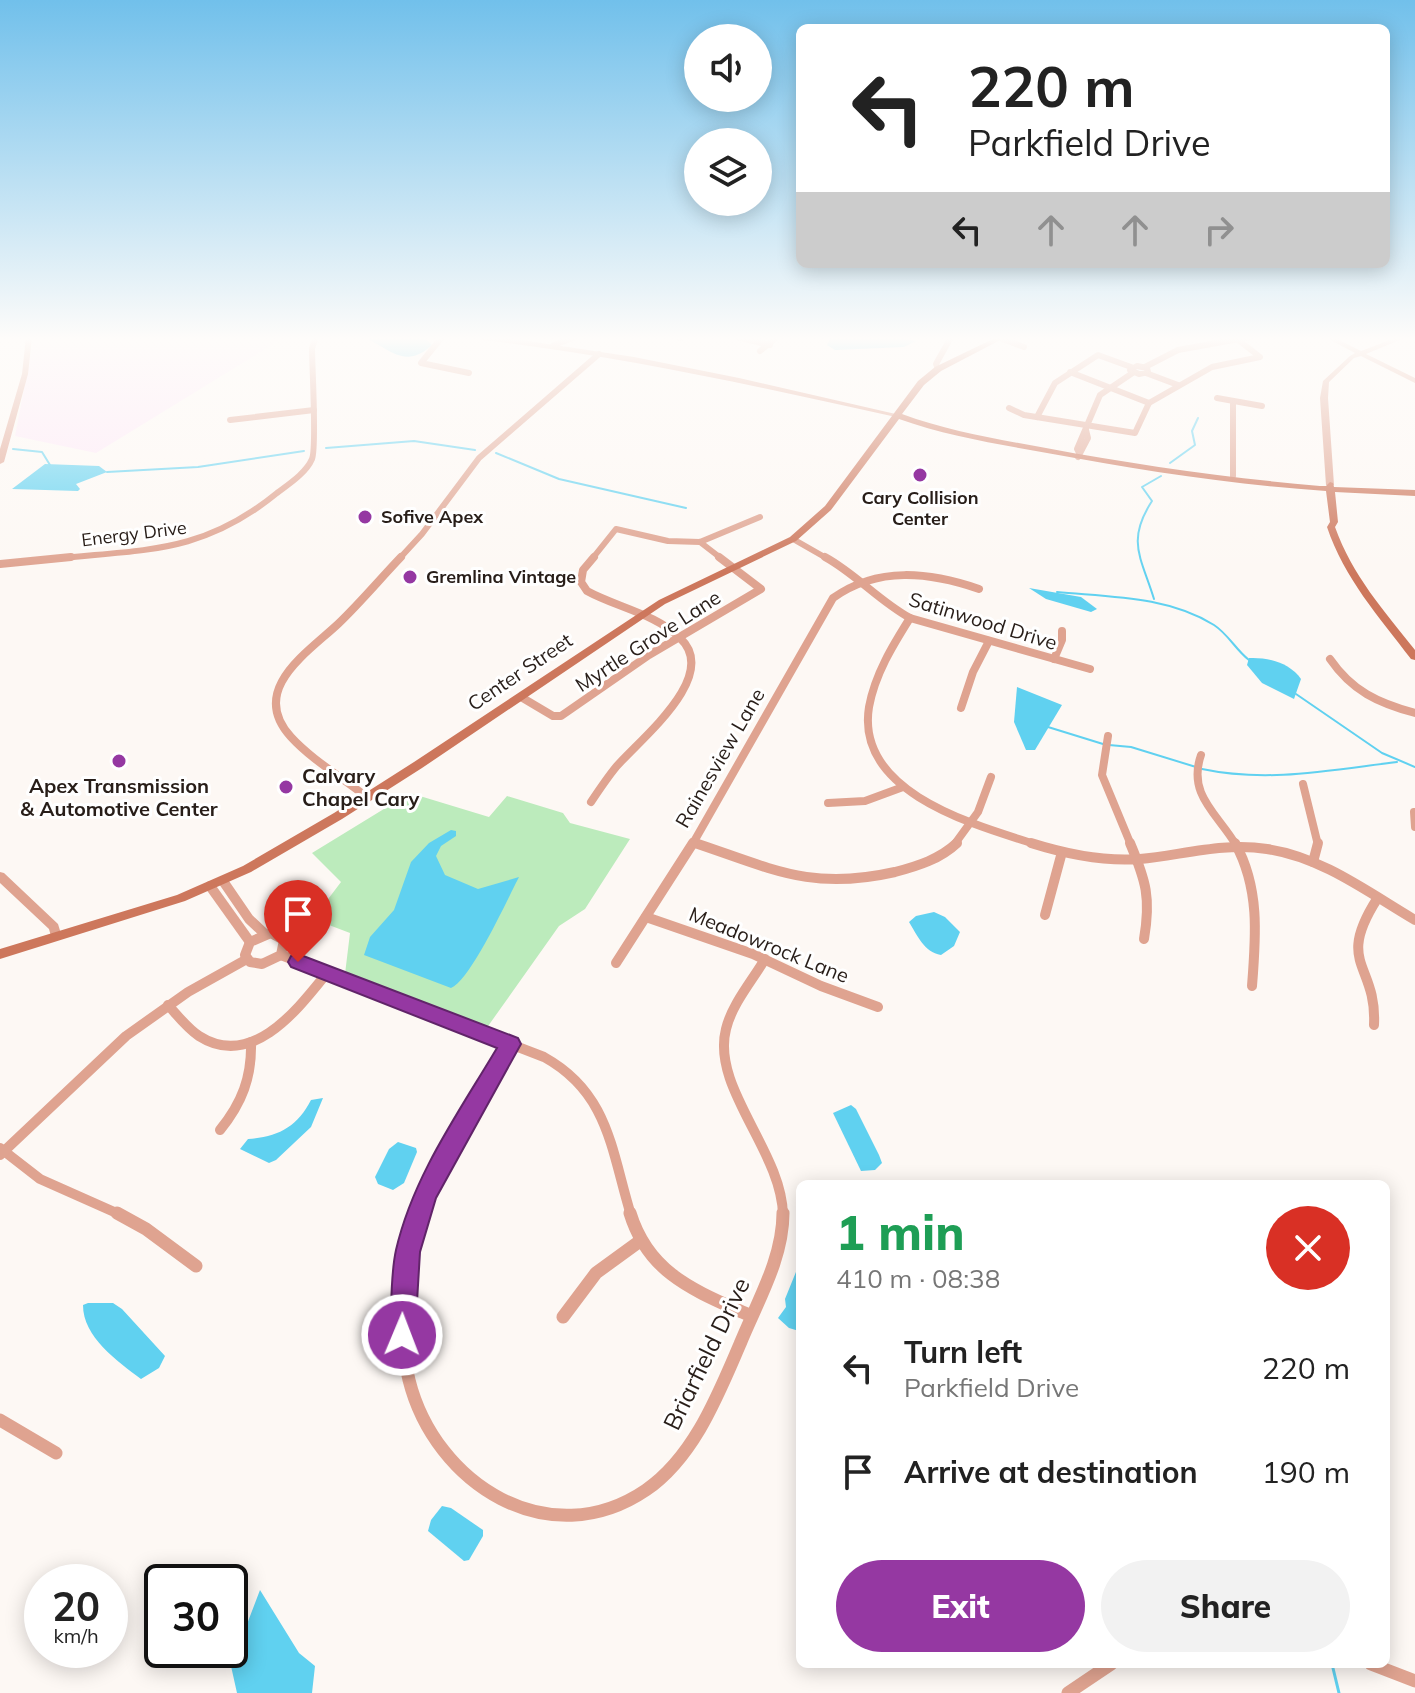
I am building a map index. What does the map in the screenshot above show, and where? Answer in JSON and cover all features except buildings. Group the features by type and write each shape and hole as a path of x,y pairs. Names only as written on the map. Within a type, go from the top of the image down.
{"main road":[{"name":"Center Street","path":"0,954 136,913 216,883 368,798 641,615 793,539 828,508 895,416"},
{"path":"901,416 1079,455 1201,476 1330,488 1415,491"},
{"path":"1079,455 1330,488"},
{"path":"1330,488 1334,522 1331,527 1337,548 1374,607 1415,657"}],"street":[{"path":"0,462 13,416"},
{"path":"230,420 264,416"},
{"name":"Energy Drive","path":"0,564 167,547 223,531 261,506 309,466 314,453 314,416"},
{"path":"368,798 290,736 276,710 280,683 300,656 338,624 422,534 479,458 527,416"},
{"path":"1034,416 1087,428 1135,433 1143,416"},
{"path":"1079,455 1088,438 1087,428 1091,416"},
{"path":"1233,416 1233,476"},
{"path":"1326,416 1330,488"},
{"path":"591,802 617,766 656,728 693,672 694,653 681,638 584,588 580,578 587,564 616,529 668,541 700,542 760,517"},
{"name":"Satinwood Drive","path":"793,539 838,564 885,604 910,618 1090,669"},
{"path":"700,542 734,567"},
{"name":"Myrtle Grove Lane","path":"521,697 553,716 561,716 643,659 761,589 734,567"},
{"name":"Rainesview Lane","path":"616,963 693,842 833,598 887,575 908,573 979,589"},
{"path":"910,618 882,667 869,721 871,744 878,759 903,787 973,821 1062,852 1103,859 1138,859 1237,847 1270,849 1313,862 1415,920"},
{"path":"1054,659 1062,640 1062,631"},
{"path":"961,708 973,672 989,641"},
{"path":"1330,659 1343,680 1356,691 1380,703 1415,713"},
{"path":"1108,736 1102,768 1103,783 1138,859 1149,901 1144,939"},
{"path":"1201,755 1195,770 1196,790 1237,847 1255,898 1252,986"},
{"path":"693,842 801,877 844,881 907,869 932,861 960,841 989,789 991,777"},
{"path":"1303,784 1303,794 1318,836 1318,850 1313,862"},
{"path":"828,803 865,801 903,787"},
{"path":"1414,812 1415,827"},
{"path":"1045,915 1062,852"},
{"path":"0,876 54,927 56,937"},
{"path":"196,1266 115,1211 40,1182 1,1152 102,1056 168,1005 247,959 262,964 281,955 285,945 281,937 265,934 216,883"},
{"path":"216,883 250,942"},
{"path":"1374,1025 1377,1008 1360,964 1355,941 1358,926 1377,899"},
{"name":"Meadowrock Lane","path":"646,917 765,959 821,986 878,1007"},
{"path":"247,959 245,950 250,942 265,934"},
{"path":"281,955 511,1044 567,1069 594,1098 640,1241 657,1263 678,1281 751,1316"},
{"name":"Briarfield Drive","path":"511,1044 431,1182 413,1233 405,1269 402,1335 410,1384 429,1428 459,1467 500,1501 538,1515 572,1518 632,1500 667,1472 692,1441 713,1403 779,1247 782,1194 771,1156 739,1098 723,1043 729,1019 765,959"},
{"path":"168,1005 206,1040 228,1044 251,1042 284,1025 327,973"},
{"path":"220,1130 236,1111 248,1088 251,1042"},
{"path":"563,1317 576,1294 597,1270 640,1241"},
{"path":"0,1420 56,1453"},
{"path":"1068,1693 1105,1668"},
{"path":"1381,1668 1415,1681"}],"shaded area":[{"path":"19,416 156,416 96,453 15,436"}],"green space":[{"path":"410,793 489,817 507,796 563,813 570,823 630,839 585,909 559,926 486,1029 345,974 350,933 313,919 341,882 312,853"}],"water":[{"path":"45,464 99,466 107,472 76,484 80,489 78,491 12,489"},
{"path":"1029,588 1081,597 1097,609 1091,612 1046,599"},
{"path":"1249,658 1278,662 1296,673 1301,679 1294,699 1262,683 1247,665"},
{"path":"1017,687 1062,705 1035,750 1026,750 1014,722"},
{"path":"451,830 456,831 456,836 441,846 436,856 445,875 478,889 519,877 469,970 451,988 364,955 370,937 394,910 411,862 429,843"},
{"path":"934,912 945,917 960,932 954,946 941,955 926,947 909,922 916,916"},
{"path":"323,1098 311,1127 276,1160 269,1163 240,1149 248,1139 269,1136 286,1129 311,1100"},
{"path":"851,1105 856,1109 882,1163 875,1170 861,1171 833,1113"},
{"path":"398,1142 416,1148 417,1152 404,1183 393,1190 378,1184 375,1177 389,1149"},
{"path":"796,1272 796,1330 778,1318 786,1307 785,1299"},
{"path":"113,1303 122,1309 165,1356 159,1368 141,1379 112,1356 89,1328 83,1305"},
{"path":"442,1506 451,1508 483,1530 483,1536 469,1560 464,1561 428,1531 431,1520"},
{"path":"260,1590 299,1653 315,1666 312,1693 237,1693 231,1668 248,1668 248,1621"}],"waterway":[{"path":"1170,463 1195,445 1192,431 1198,418"},
{"path":"326,448 414,441 475,450"},
{"path":"13,449 42,452 50,465"},
{"path":"107,472 198,467 304,451"},
{"path":"496,453 559,479 686,508"},
{"path":"1154,599 1138,549 1138,539 1144,515 1152,501 1142,487 1161,476"},
{"path":"1057,592 1118,597 1177,608 1214,625 1249,660"},
{"path":"1296,694 1382,753 1415,767"},
{"path":"1048,727 1103,744"},
{"path":"1109,745 1131,747 1196,767"},
{"path":"1202,769 1275,775 1397,762"},
{"path":"1333,1668 1339,1693"}],"place":[{"name":"Cary Collision Center","path":"920,475"},
{"name":"Sofive Apex","path":"365,517"},
{"name":"Gremlina Vintage","path":"410,577"},
{"name":"Apex Transmission & Automotive Center","path":"119,761"},
{"name":"Calvary Chapel Cary","path":"286,787"}],"route":[{"path":"298,962 511,1044 440,1164 424,1198 405,1269 402,1335"}]}
